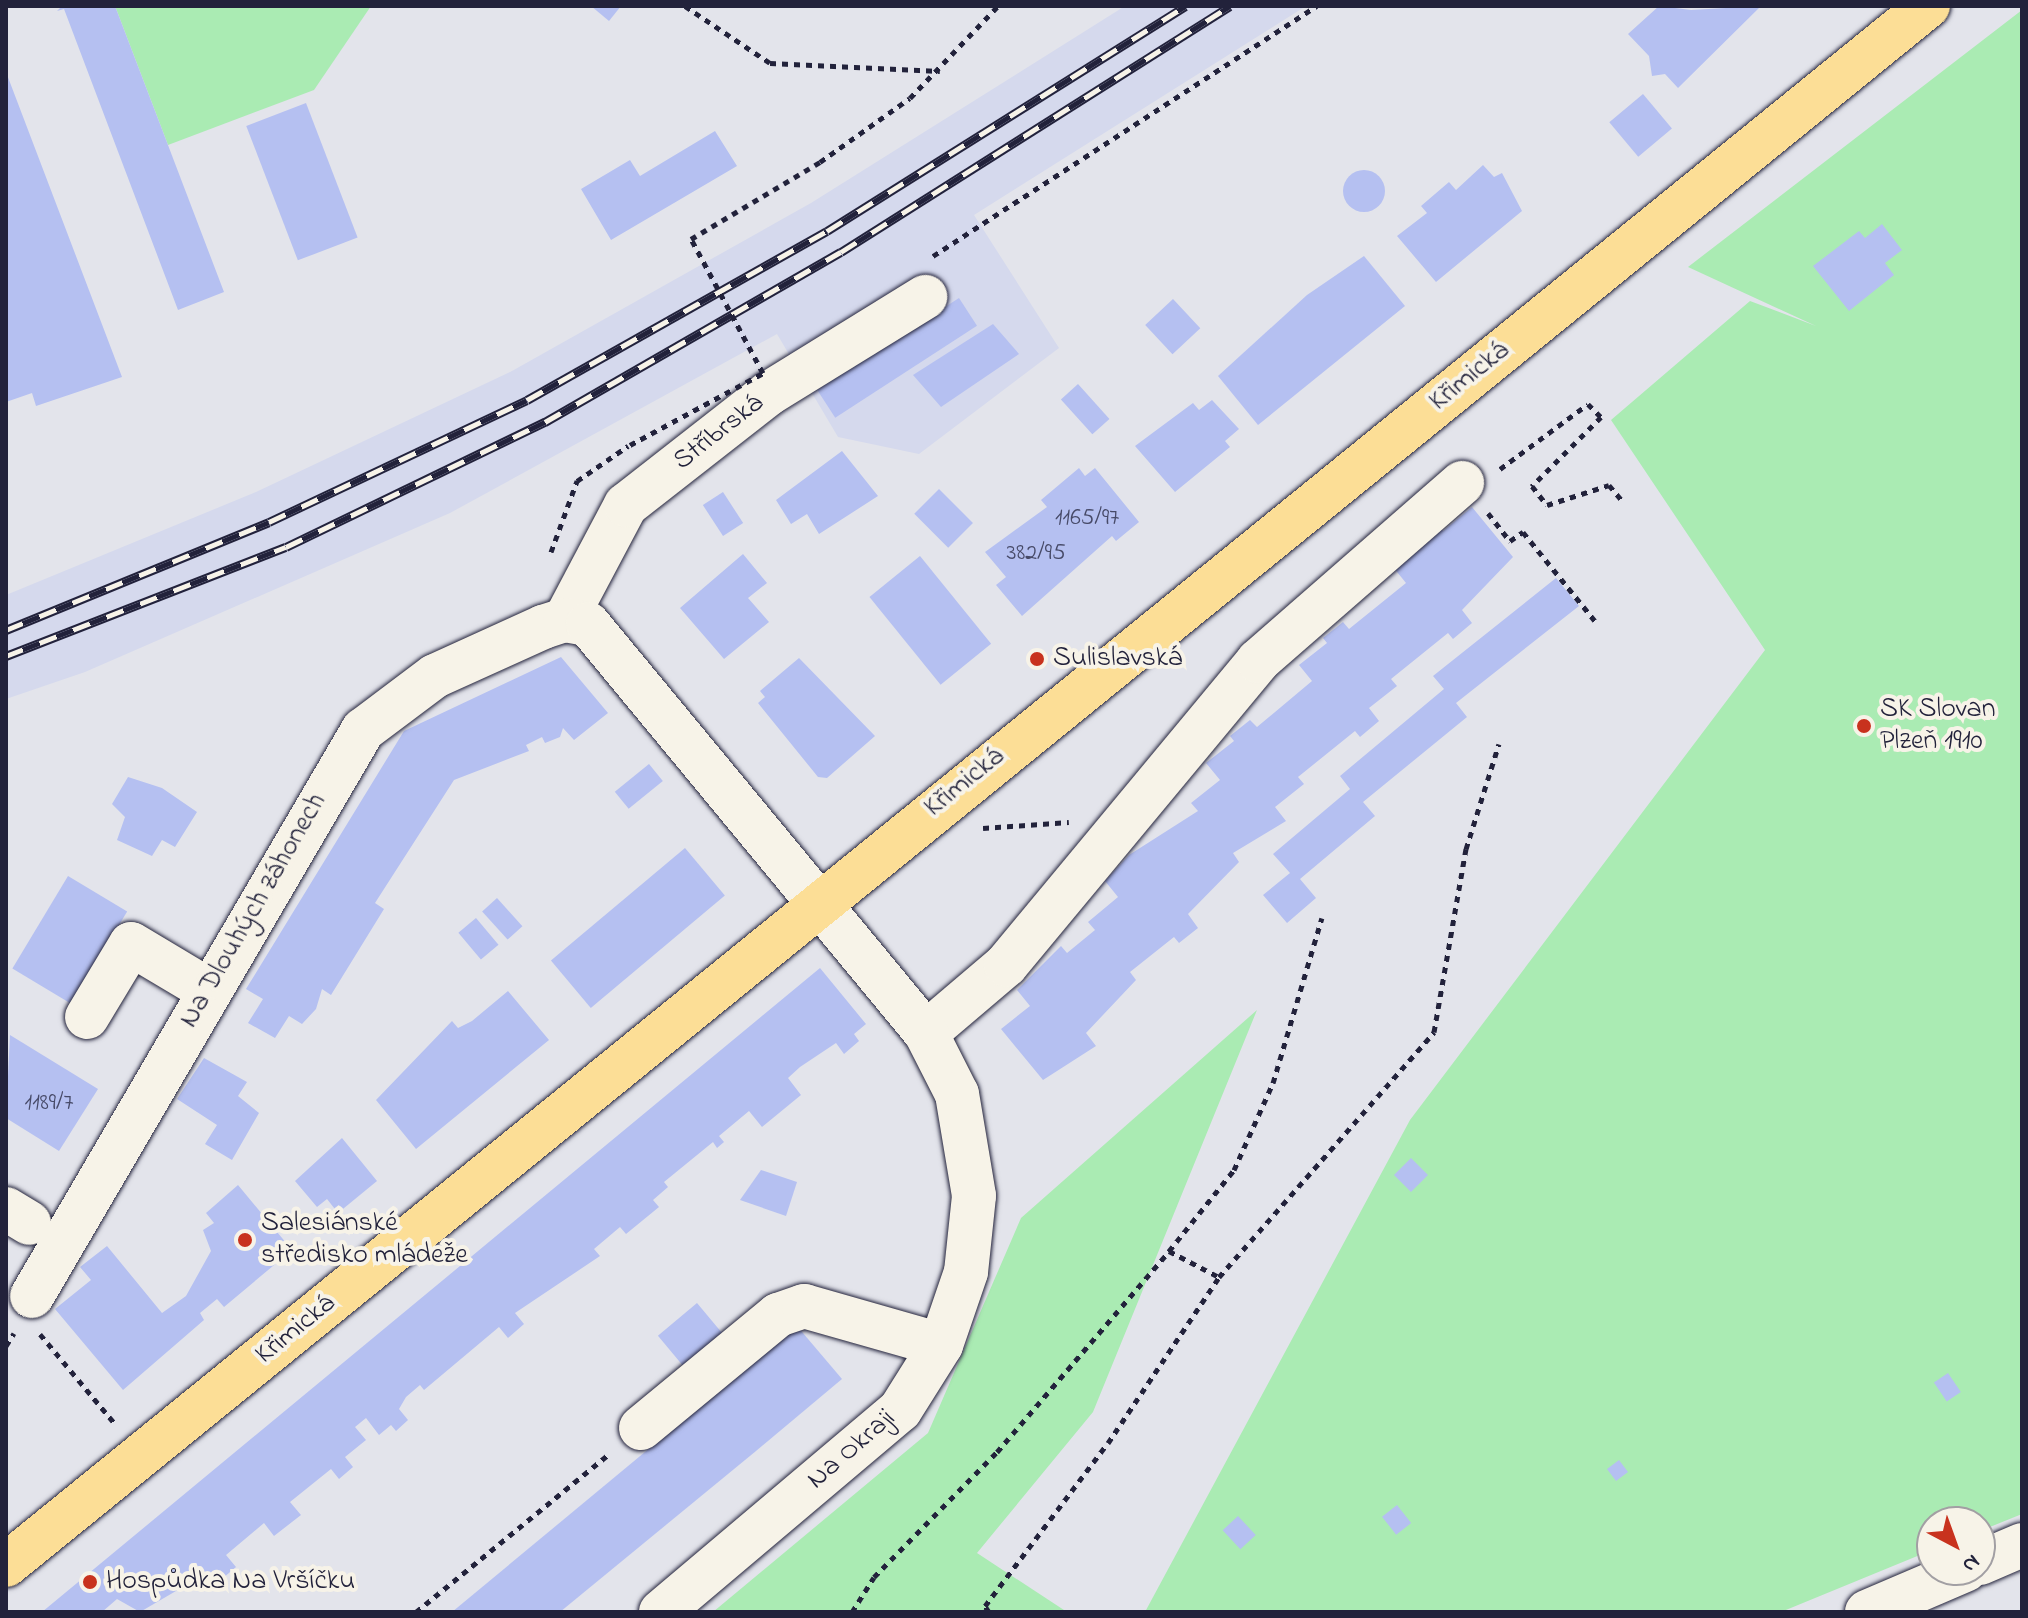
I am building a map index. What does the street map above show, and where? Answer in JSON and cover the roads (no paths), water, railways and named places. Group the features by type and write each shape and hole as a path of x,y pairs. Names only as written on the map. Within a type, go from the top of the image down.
{"main road":[{"name":"Křimická","path":"6,1565 821,899 1928,6"}],"street":[{"name":"Stříbrská","path":"565,620 626,505 768,394 925,297"},
{"path":"926,1033 1006,965 1133,818 1258,661 1466,487"},
{"path":"565,620 602,633 821,899"},
{"name":"Na Dlouhých záhonech","path":"33,1311 208,990 363,730 435,676 565,620"},
{"name":"Na Okraji","path":"661,1612 900,1410 941,1345 966,1272 974,1196 957,1094 926,1033 821,899"},
{"path":"87,1017 131,944 208,990"},
{"path":"641,1428 778,1315 804,1306 941,1345"},
{"path":"1996,1556 2022,1545"},
{"path":"1867,1612 1928,1586"}],"railway":[{"path":"6,630 269,522 527,400 827,231 1185,6"},
{"path":"6,656 286,547 545,422 841,252 1230,6"}],"place":[{"name":"Sulislavská","path":"1037,659"},
{"name":"SK Slovan Plzeň 1910","path":"1864,726"},
{"name":"Salesiánské středisko mládeže","path":"245,1240"},
{"name":"Hospůdka Na Vršíčku","path":"90,1582"}]}
